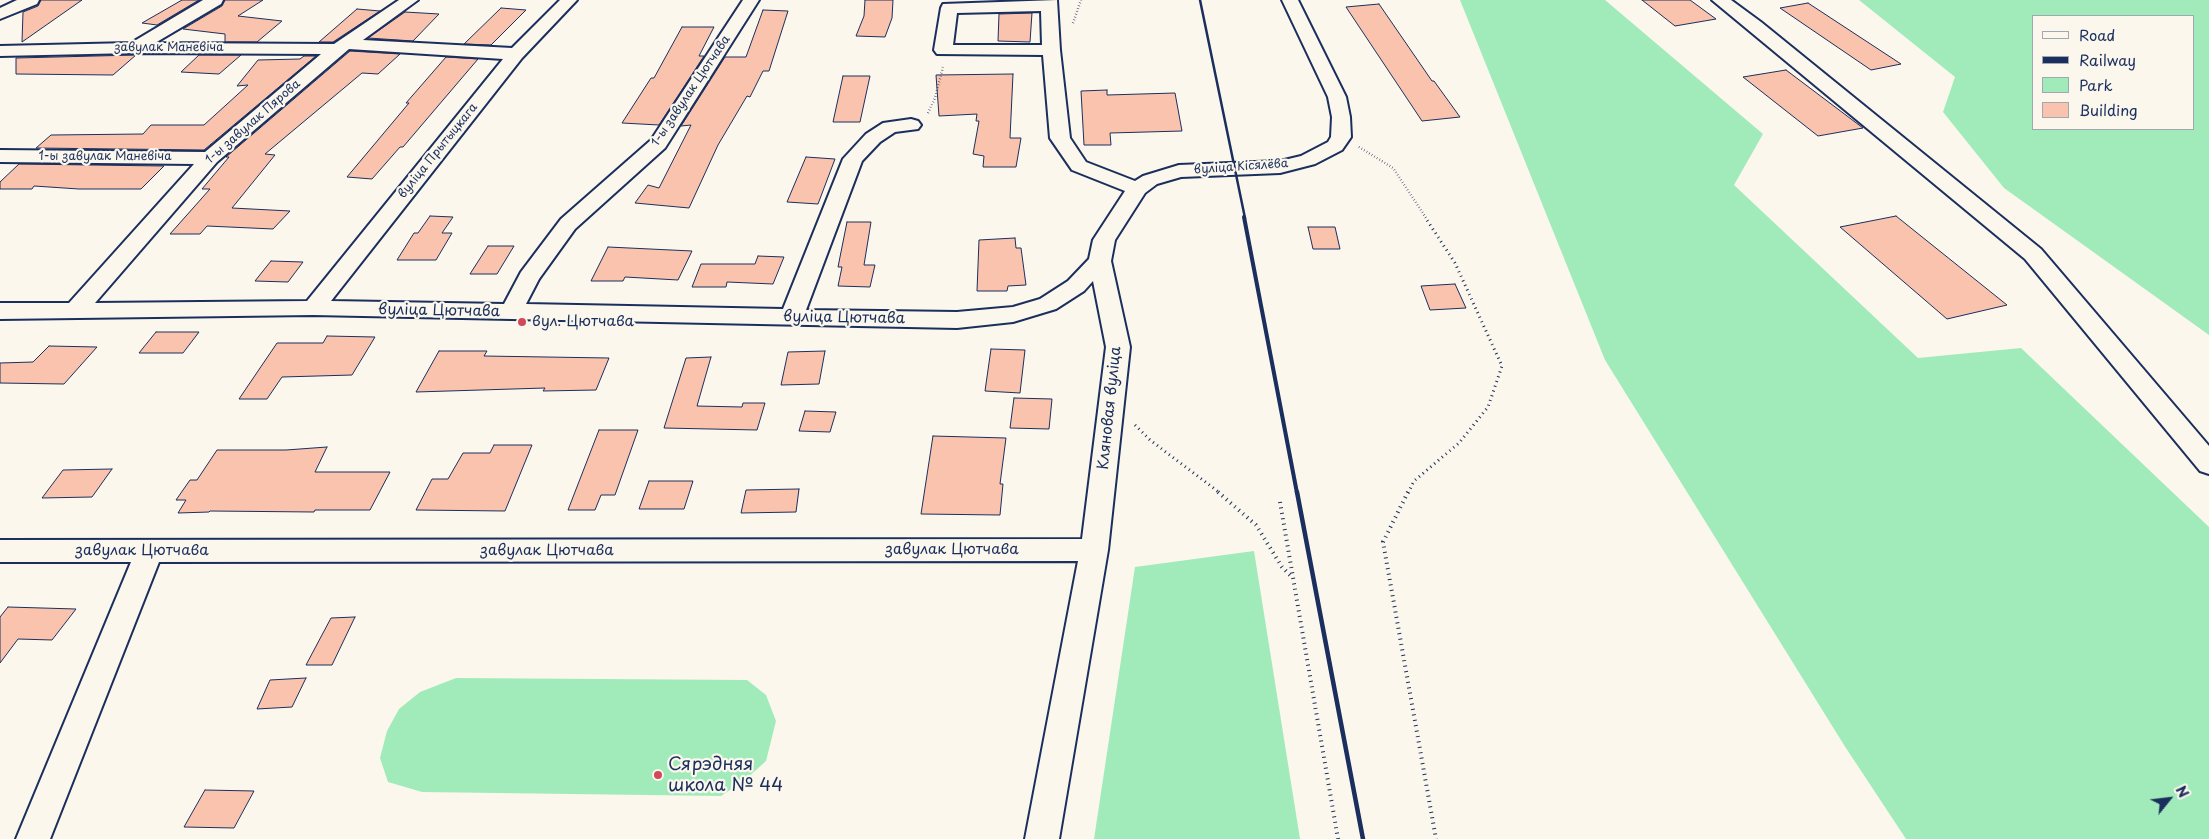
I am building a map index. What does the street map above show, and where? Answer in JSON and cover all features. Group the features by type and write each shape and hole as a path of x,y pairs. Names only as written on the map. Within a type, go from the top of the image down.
{"street":[{"path":"0,14 31,0"},
{"path":"134,48 215,0"},
{"name":"1-ы завулак Пярова","path":"75,311 210,158 343,46 410,0"},
{"name":"вуліца Прытыцкага","path":"313,308 516,54 569,0"},
{"name":"1-ы завулак Цютчава","path":"511,312 530,277 568,224 658,144 750,0"},
{"path":"1290,0 1337,97 1341,117 1341,137"},
{"path":"1720,0 1755,26 2033,254 2209,464"},
{"path":"1051,50 943,50 949,8 1049,3 1051,50 1060,138 1079,166 1137,189"},
{"name":"завулак Маневіча","path":"0,51 343,46 516,54"},
{"path":"791,318 853,160 873,138 890,126 911,125"},
{"name":"вуліца Кісялёва","path":"1137,189 1150,180 1179,171 1280,167 1308,160 1335,146 1341,137"},
{"name":"1-ы завулак Маневіча","path":"0,156 210,158"},
{"name":"Кляновая вуліца","path":"1042,839 1094,550 1118,347 1100,262 1104,240 1137,189"},
{"name":"вуліца Цютчава","path":"0,311 313,308 958,320 1013,314 1048,304 1076,286 1100,262"},
{"name":"завулак Цютчава","path":"0,551 1094,550"},
{"path":"33,839 149,552"}],"path":[{"path":"911,125 926,116 935,98 946,57 943,50"},
{"path":"1341,137 1393,168 1455,263 1502,366 1488,407 1459,443 1414,481 1383,542 1436,839"},
{"path":"1112,402 1150,440 1230,501 1256,525 1282,567 1293,578"},
{"path":"1280,502 1338,839"}],"green space":[{"path":"1460,0 1605,0 1763,134 1734,185 1918,358 2021,348 2209,527 2209,839 1906,839 1844,745 1605,360"},
{"path":"1859,0 2209,0 2209,335 2004,188 1943,112 1955,77"},
{"path":"1254,551 1300,839 1094,839 1135,567"},
{"path":"456,678 747,680 766,695 776,721 766,761 745,780 721,796 422,792 388,782 380,758 387,731 399,709 420,692"}],"building":[{"path":"41,0 82,0 22,42 23,12 38,6"},
{"path":"182,0 199,0 157,25 142,23"},
{"path":"225,0 263,0 238,16 282,21 257,42 225,42 225,34 183,29 222,6"},
{"path":"865,0 893,0 892,18 885,37 856,36 864,16"},
{"path":"1642,0 1690,0 1716,19 1675,26"},
{"path":"1808,3 1901,64 1871,70 1780,8"},
{"path":"1379,4 1432,81 1434,81 1460,117 1422,121 1346,7"},
{"path":"501,8 526,10 491,45 464,44"},
{"path":"357,9 380,11 333,42 319,42"},
{"path":"763,10 788,11 769,71 763,71 750,97 747,96 718,145 689,208 635,203 648,185 659,188 691,125 681,126 725,57 746,57"},
{"path":"405,12 439,14 413,41 368,38"},
{"path":"1032,13 1030,42 998,41 999,14"},
{"path":"682,27 714,27 699,56 704,56 659,125 622,123 651,78 654,78"},
{"path":"350,51 400,54 378,74 362,73 265,154 275,155 232,208 290,211 273,229 207,226 200,234 170,234 210,189 202,189 229,157 226,157"},
{"path":"136,55 113,75 16,74 16,58"},
{"path":"199,55 241,55 219,74 181,72"},
{"path":"304,56 316,56 204,150 36,148 51,135 143,134 151,125 204,125 248,85 237,86 258,60 300,59"},
{"path":"446,57 478,59 403,147 400,147 372,179 347,177 409,103 406,103"},
{"path":"1786,70 1863,128 1818,136 1743,77"},
{"path":"1013,74 1010,138 1021,138 1016,167 983,167 984,156 973,154 979,121 976,121 977,114 939,116 936,75"},
{"path":"843,76 870,76 860,122 833,122"},
{"path":"1107,90 1107,95 1175,93 1182,131 1110,133 1111,145 1084,145 1081,91"},
{"path":"806,157 835,159 818,204 787,202"},
{"path":"19,164 164,166 141,189 79,189 34,186 32,189 0,189 0,182"},
{"path":"430,216 453,217 442,233 452,233 436,260 397,260 414,233 418,233"},
{"path":"1896,216 2007,305 1947,319 1840,227"},
{"path":"847,222 871,222 864,265 875,265 870,287 838,286 842,267 838,267"},
{"path":"1308,227 1335,227 1340,249 1313,249"},
{"path":"1015,238 1016,248 1021,248 1026,285 1008,286 1007,291 977,291 979,240"},
{"path":"488,246 514,246 497,274 470,274"},
{"path":"608,247 692,251 678,280 625,277 623,281 591,281"},
{"path":"758,256 784,257 773,284 727,282 726,287 692,287 701,264 755,264"},
{"path":"271,261 303,262 288,282 255,281"},
{"path":"1455,284 1466,308 1430,310 1421,286"},
{"path":"156,332 199,332 183,353 139,353"},
{"path":"327,336 375,337 352,375 282,377 267,399 239,399 277,343 323,343"},
{"path":"49,346 97,347 64,384 0,383 0,363 33,362"},
{"path":"991,349 1025,350 1020,393 985,391"},
{"path":"439,351 487,351 484,356 609,358 596,390 543,391 545,388 416,392"},
{"path":"825,351 819,384 781,385 788,352"},
{"path":"711,357 697,406 742,407 743,403 765,403 757,430 664,428 686,358"},
{"path":"1014,398 1052,399 1049,429 1010,428"},
{"path":"805,411 836,412 830,432 799,431"},
{"path":"599,430 638,430 615,495 601,495 595,510 568,510"},
{"path":"933,436 1006,438 1000,484 1003,484 1000,515 921,514"},
{"path":"494,445 532,445 505,511 416,510 432,479 448,479 463,453 490,453"},
{"path":"327,447 315,472 390,472 370,510 178,513 186,500 176,500 190,480 197,480 217,450 286,450"},
{"path":"112,469 92,497 42,498 63,470"},
{"path":"649,481 693,481 684,509 639,509"},
{"path":"799,489 796,512 741,513 746,490"},
{"path":"8,607 76,609 52,640 18,639 0,663 0,617"},
{"path":"355,617 332,665 306,665 331,618"},
{"path":"306,678 292,707 257,709 270,680"},
{"path":"205,790 254,791 234,828 184,827"}],"railway":[{"path":"1200,0 1245,218"},
{"path":"1244,217 1297,493"},
{"path":"1297,492 1363,839"}],"place":[{"name":"вул. Цютчава","path":"522,322"},
{"name":"Сярэдняя школа № 44","path":"658,775"}]}
